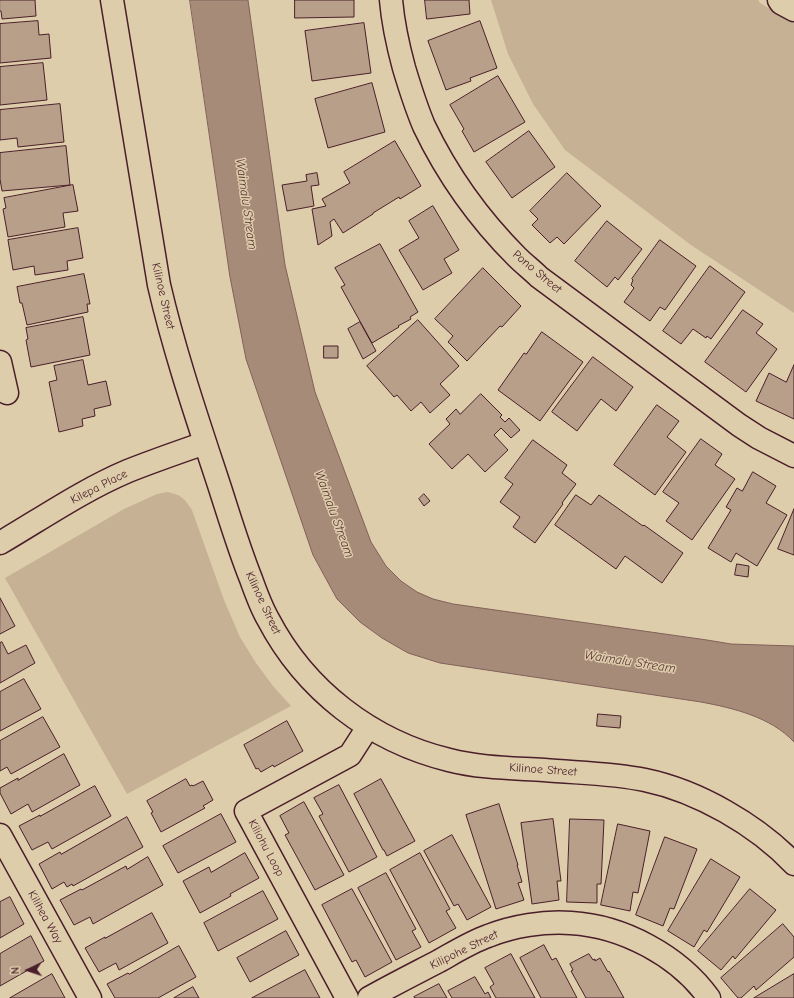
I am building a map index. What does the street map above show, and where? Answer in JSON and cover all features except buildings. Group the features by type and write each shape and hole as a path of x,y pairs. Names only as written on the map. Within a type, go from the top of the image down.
{"street":[{"name":"Kilinoe Street","path":"112,0 158,285 174,343 244,563 267,618 281,642 299,667 318,688 336,704 368,727 412,749 450,761 508,768 619,776 646,780 673,788 720,808 745,823 767,839 794,864"},
{"name":"Pono Street","path":"391,0 399,51 411,91 424,125 453,177 474,208 495,234 517,257 544,281 739,425 759,438 794,456"},
{"path":"779,0 781,3 794,10"},
{"path":"0,362 7,393"},
{"name":"Kilepa Place","path":"0,544 82,494 127,472 205,443"},
{"name":"Kiliohu Loop","path":"347,998 246,811 350,755 368,727"},
{"name":"Kilihea Way","path":"0,835 90,998"},
{"name":"Kilipohe Street","path":"369,998 487,936 525,926 571,923 599,927 625,935 650,947 669,958 705,992 709,998"}],"shaded area":[{"path":"491,0 758,0 760,3 794,23 794,313 691,245 565,150 533,104 508,54"},
{"path":"167,492 176,494 182,498 192,510 224,600 240,637 256,663 273,686 291,706 127,794 5,578 124,509 157,494"}],"water":[{"name":"Waimalu Stream","path":"190,0 248,0 285,265 315,392 371,542 386,566 401,581 417,592 433,599 453,604 731,644 794,646 794,742 785,733 763,720 726,707 440,663 408,653 382,638 360,622 337,599 313,555 246,359 230,277"}]}
